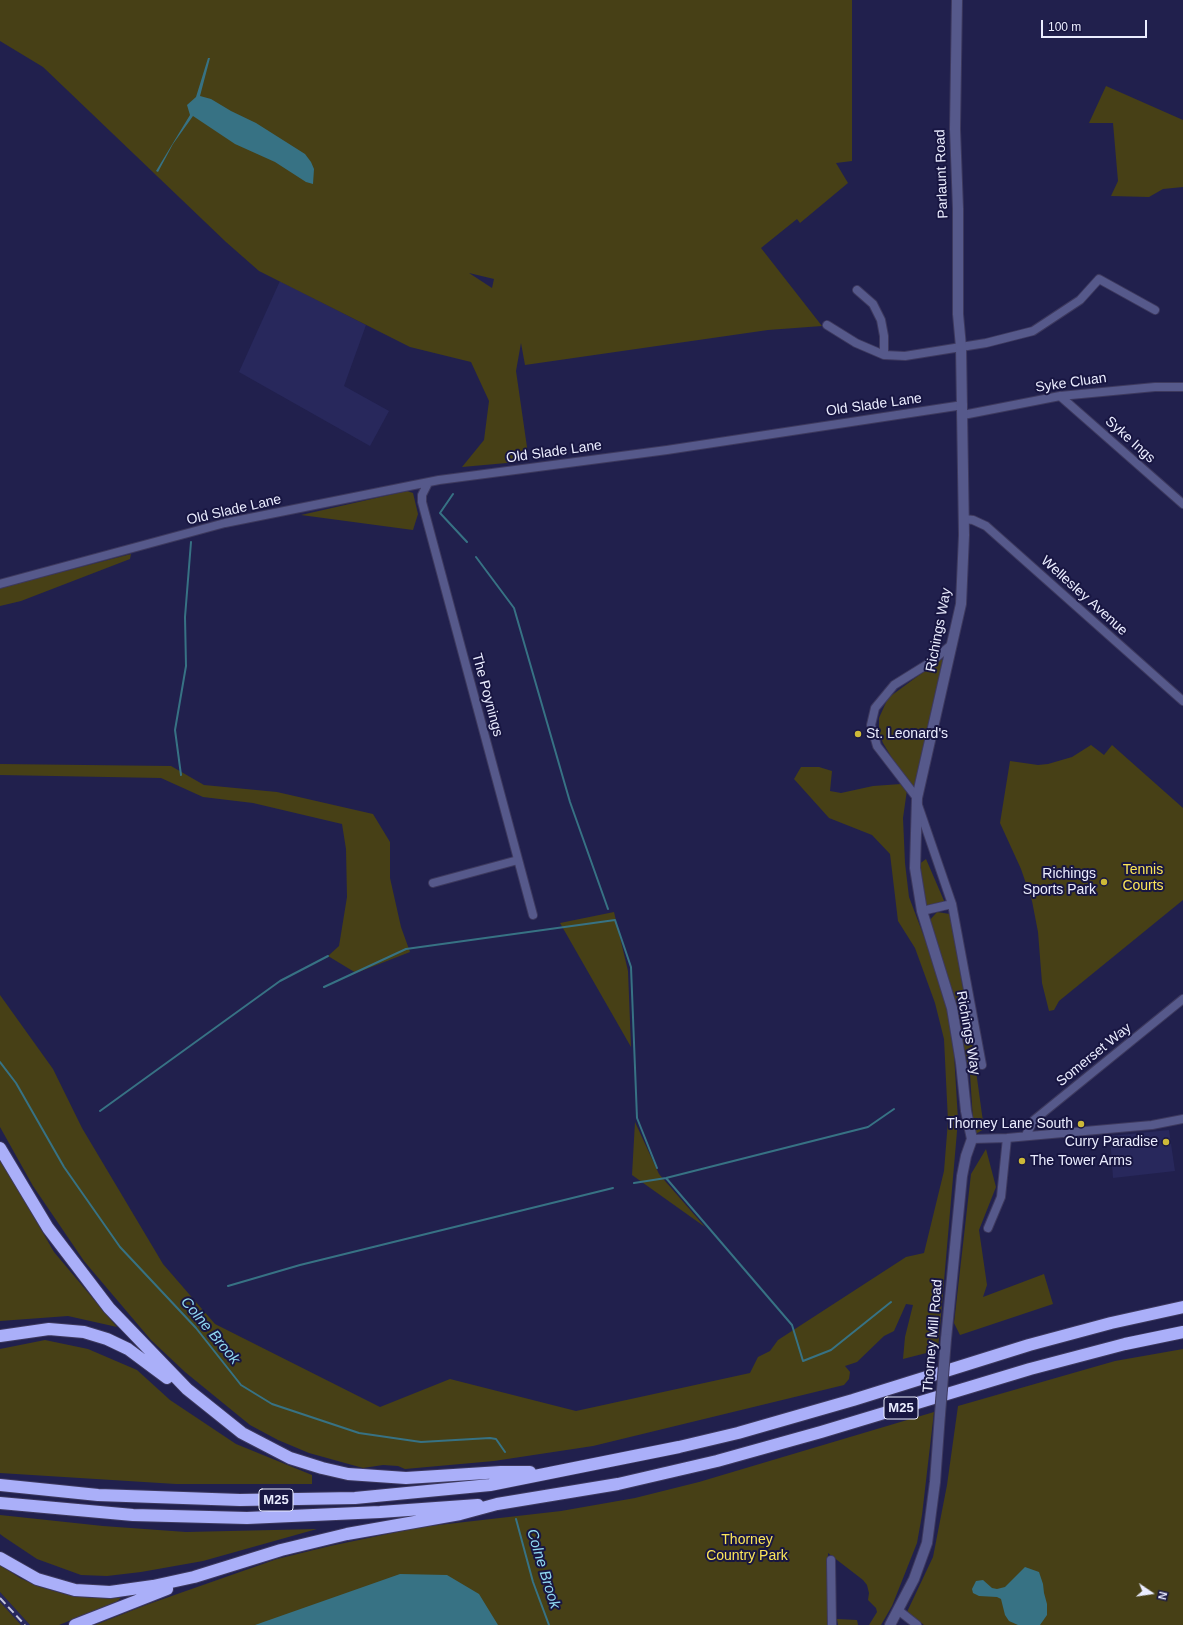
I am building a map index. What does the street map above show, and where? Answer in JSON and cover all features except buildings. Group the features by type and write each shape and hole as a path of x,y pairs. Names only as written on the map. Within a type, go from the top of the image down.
{"highway":[{"path":"0,1148 11,1169 48,1228 84,1277 130,1332 187,1389 226,1422 256,1442 290,1458 329,1470 359,1475 406,1478 501,1472 550,1472"},
{"name":"M25","path":"0,1485 60,1492 153,1498 240,1500 363,1497 456,1489 516,1480 679,1447 738,1433 867,1396 1029,1345 1112,1323 1183,1307"},
{"path":"0,1336 49,1329 73,1330 96,1335 128,1349 171,1380 187,1389"},
{"name":"M25","path":"0,1503 133,1515 239,1518 380,1512 459,1505 497,1504 618,1484 737,1456 1037,1367 1125,1344 1183,1332"},
{"path":"0,1558 42,1581 84,1592 124,1591 194,1577 281,1550 332,1537 460,1514 497,1504"},
{"path":"75,1625 176,1586 194,1577"}],"street":[{"name":"Parlaunt Road","path":"957,0 955,128 958,209 958,314 961,347 963,410"},
{"path":"827,325 856,343 884,355 905,356 986,343 1033,330 1080,300 1099,278 1155,310"},
{"path":"857,290 873,304 881,320 884,336 884,355"},
{"name":"Syke Cluan","path":"963,410 1060,396 1155,387 1183,387"},
{"name":"Syke Ings","path":"1060,396 1183,504"},
{"name":"Old Slade Lane","path":"0,584 75,565 225,523 428,483 963,410"},
{"name":"Richings Way","path":"963,410 964,519 961,604 917,799 915,868 922,911 952,1008 961,1063 966,1111 972,1139"},
{"name":"The Poynings","path":"428,483 422,495 422,502 533,915"},
{"name":"Wellesley Avenue","path":"964,519 973,520 986,526 1183,701"},
{"path":"917,799 877,746 871,725 875,708 894,685 931,662 951,645"},
{"name":"Richings Way","path":"917,799 952,904 982,1065"},
{"path":"433,883 518,860"},
{"path":"922,911 952,904"},
{"name":"Somerset Way","path":"1026,1135 1034,1120 1183,999"},
{"path":"972,1139 1007,1138 1026,1135 1152,1125 1183,1119"},
{"path":"988,1228 1001,1196 1007,1138"},
{"name":"Thorney Mill Road","path":"890,1625 899,1611 914,1579 927,1543 935,1482 946,1339 962,1176 966,1156 972,1139"},
{"path":"831,1560 832,1625"},
{"path":"899,1611 917,1625"}],"shaded area":[{"path":"280,281 366,325 344,386 389,411 370,446 239,372"},
{"path":"1169,1130 1175,1171 1113,1178 1110,1136"},
{"path":"0,1592 30,1625 21,1625 0,1602"}],"green space":[{"path":"0,0 852,0 852,161 836,163 848,183 800,223 797,219 761,248 822,326 768,330 525,365 521,343 516,371 529,461 462,467 484,440 489,401 471,362 410,347 259,271 226,242 43,67 0,41","holes":["469,273 494,279 492,288"]},
{"path":"1106,86 1183,120 1183,187 1163,189 1149,197 1111,196 1118,181 1113,123 1089,123"},
{"path":"407,491 413,493 418,514 413,530 301,515"},
{"path":"131,554 130,559 21,601 0,606 0,588"},
{"path":"941,659 943,660 943,664 914,788 911,790 883,743 879,732 879,718 888,698"},
{"name":"Richings Sports Park","path":"1091,745 1104,755 1112,745 1183,808 1183,900 1059,1001 1054,1010 1049,1011 1042,983 1038,932 1032,901 1021,869 1000,823 1010,761 1038,765 1048,764 1072,757"},
{"path":"0,764 171,766 204,785 277,792 373,814 390,842 390,878 401,927 410,952 356,973 328,956 339,946 347,897 346,849 342,824 253,803 203,797 161,778 0,775"},
{"path":"801,767 819,767 832,771 830,791 841,793 873,786 901,784 907,790 903,818 905,863 909,897 934,963 948,1011 953,1037 958,1120 938,1350 903,1359 905,1337 913,1305 906,1304 894,1331 884,1336 857,1362 845,1366 850,1372 849,1379 844,1385 593,1446 494,1461 405,1469 398,1466 383,1465 363,1468 309,1453 278,1440 250,1425 185,1372 151,1340 84,1261 33,1186 0,1127 0,995 53,1069 82,1128 163,1264 215,1324 380,1407 450,1379 576,1411 750,1373 758,1357 770,1351 778,1340 906,1257 924,1253 944,1171 948,1121 944,1039 935,1003 915,948 898,921 890,854 872,835 829,818 794,779"},
{"path":"926,859 945,903 926,908 918,865"},
{"path":"614,912 628,971 631,1047 560,923"},
{"path":"937,912 950,914 970,1027 984,1129 974,1135 970,1074 954,1009 929,921"},
{"path":"635,1122 659,1174 705,1227 632,1175"},
{"path":"986,1149 996,1187 979,1230 987,1285 983,1297 1044,1274 1053,1304 960,1335 954,1323 971,1174"},
{"path":"0,1158 54,1252 117,1327 68,1316 0,1321"},
{"path":"45,1340 88,1349 137,1370 170,1400 236,1444 312,1475 312,1484 176,1484 0,1473 0,1349"},
{"path":"1183,1349 1183,1625 924,1625 907,1612 933,1557 947,1485 958,1406 1115,1361"},
{"name":"Thorney Country Park","path":"934,1412 922,1515 917,1543 892,1606 881,1625 869,1625 877,1612 876,1608 868,1600 869,1593 867,1585 863,1580 828,1553 827,1625 95,1625 146,1605 277,1559 421,1527 561,1511 635,1498 699,1482"},
{"path":"0,1515 103,1526 186,1532 317,1529 203,1561 141,1572 107,1576 81,1575 37,1559 4,1537 0,1534"},
{"path":"0,1565 20,1578 40,1587 65,1594 91,1598 121,1598 116,1602 59,1625 30,1625 0,1592"},
{"path":"0,1602 21,1625 0,1625"},
{"path":"837,1619 857,1620 858,1625 838,1625"}],"water":[{"path":"208,58 210,58 200,96 211,99 256,123 305,154 314,169 313,184 306,182 275,162 235,144 193,116 173,144 158,172 156,171 190,115 187,105 196,97"},
{"path":"1025,1567 1039,1572 1043,1584 1047,1604 1047,1615 1040,1625 1018,1625 1009,1621 1005,1615 1001,1599 997,1597 979,1596 973,1593 972,1589 976,1581 983,1580 992,1588 997,1589 1005,1587"},
{"path":"400,1574 447,1575 479,1594 498,1625 255,1625"}],"waterway":[{"path":"453,494 440,513 467,542"},
{"path":"181,775 175,730 186,666 185,617 191,542"},
{"path":"476,557 514,608 570,802 608,909"},
{"path":"324,987 406,949 615,920 631,967 637,1118 657,1168"},
{"path":"100,1111 280,981 328,956"},
{"name":"Colne Brook","path":"0,1062 16,1083 64,1167 120,1247 196,1328 241,1385 272,1404 359,1433 421,1442 490,1438 496,1439 505,1452"},
{"path":"634,1183 666,1178 868,1127 894,1109"},
{"path":"666,1178 792,1325 803,1361 831,1350 891,1302"},
{"path":"228,1286 300,1265 613,1188"},
{"name":"Colne Brook","path":"516,1519 533,1582 549,1625"}],"railway":[{"path":"0,1598 25,1625"}],"place":[{"name":"St. Leonard's","path":"858,734"},
{"name":"Richings Sports Park","path":"1104,882"},
{"name":"Thorney Lane South","path":"1081,1124"},
{"name":"Curry Paradise","path":"1166,1142"},
{"name":"The Tower Arms","path":"1022,1161"}],"park label":[{"name":"Tennis Courts","path":"1143,878"}]}
